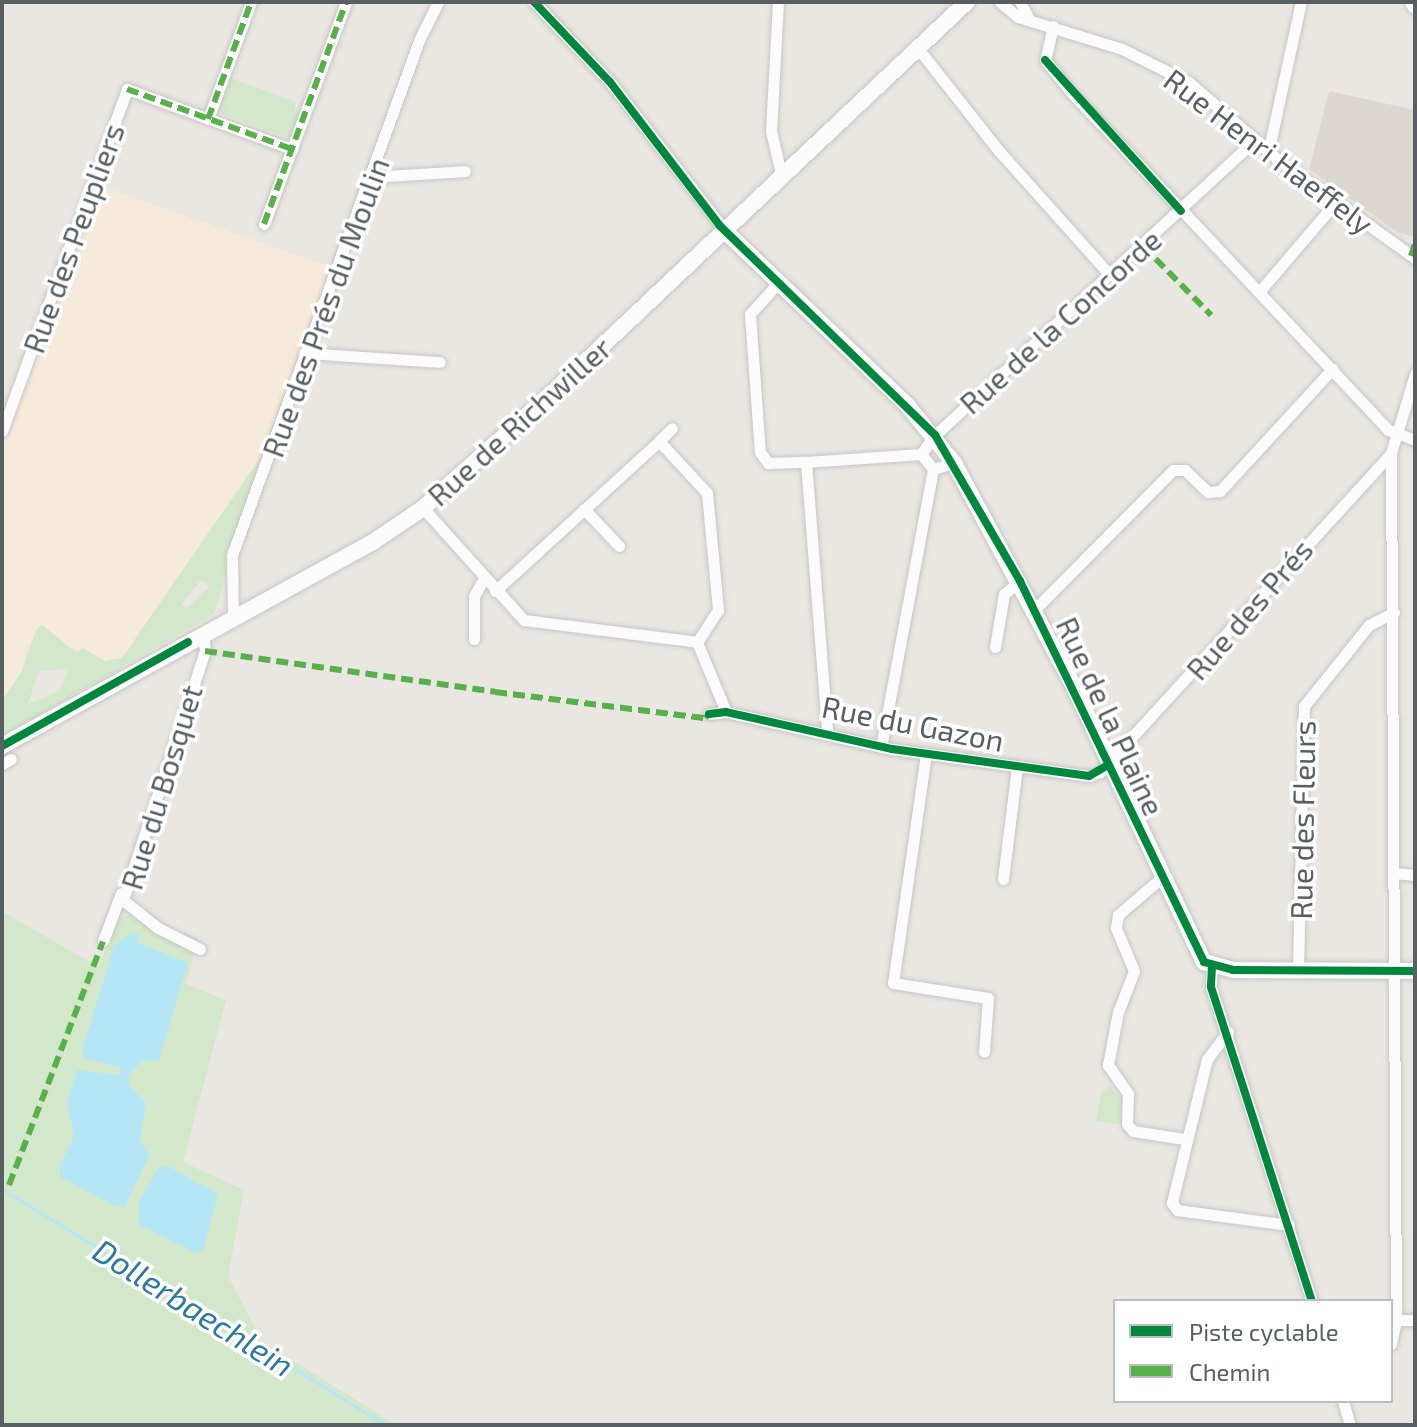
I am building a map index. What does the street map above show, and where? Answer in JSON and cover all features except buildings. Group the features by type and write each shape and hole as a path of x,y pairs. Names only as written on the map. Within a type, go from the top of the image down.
{"main road":[{"name":"Rue de Richwiller","path":"5,756 203,633 373,542 423,508 726,232 916,46 967,2"},
{"name":"Rue de la Plaine","path":"726,232 935,435 954,463 1020,581 1198,954 1212,966"},
{"path":"1212,966 1298,971 1415,971"}],"street":[{"path":"251,2 208,119 292,149"},
{"path":"264,224 346,2"},
{"name":"Rue des Prés du Moulin","path":"233,617 229,583 232,555 420,38 438,2"},
{"path":"534,2 610,82 726,232"},
{"path":"778,2 771,131 782,178"},
{"name":"Rue Henri Haeffely","path":"1000,2 1029,19 1122,49 1190,83 1268,153 1415,258"},
{"path":"1020,2 1029,19"},
{"path":"1268,153 1301,2"},
{"path":"1053,26 1045,60 1181,211 1396,435 1415,440"},
{"path":"916,46 999,151 1110,275"},
{"name":"Rue des Peupliers","path":"2,431 127,89 208,119"},
{"name":"Rue de la Concorde","path":"935,435 1254,141"},
{"path":"372,177 465,171"},
{"path":"1259,292 1336,202"},
{"path":"779,282 750,314 760,452 768,463 921,454 935,435"},
{"path":"304,353 440,362"},
{"path":"1034,610 1173,470 1185,470 1208,492 1220,491 1332,369"},
{"path":"1393,1334 1396,1320 1391,453 1415,374"},
{"path":"495,591 672,428"},
{"path":"659,441 707,493 718,610 697,642"},
{"name":"Rue des Prés","path":"1108,765 1391,453"},
{"path":"881,747 933,469 921,454"},
{"path":"806,462 827,731"},
{"path":"933,469 954,463"},
{"path":"423,508 524,620 697,642"},
{"path":"584,509 619,546"},
{"path":"474,639 474,596 484,578"},
{"path":"995,647 1004,594 1020,581"},
{"name":"Rue des Fleurs","path":"1298,971 1304,706 1369,625 1394,612"},
{"name":"Rue du Bosquet","path":"200,949 130,910 123,900 124,885 205,651 203,633"},
{"path":"697,642 726,712"},
{"name":"Rue du Gazon","path":"709,714 726,712 827,731 881,747 1017,767 1089,776 1108,765"},
{"path":"926,754 893,983 988,998 984,1052"},
{"path":"1003,879 1017,767"},
{"path":"1393,873 1415,875"},
{"path":"1161,878 1118,915 1116,928 1134,971 1118,1012 1108,1065 1128,1094 1127,1124 1133,1131 1184,1139"},
{"path":"103,941 124,885"},
{"name":"Rue de la Plaine","path":"1212,966 1210,982 1311,1299"},
{"path":"1228,1032 1207,1059 1184,1139 1172,1203 1177,1210 1289,1225"},
{"path":"1396,1320 1415,1320"},
{"path":"1344,1403 1350,1425"}],"shaded area":[{"path":"1329,91 1415,110 1415,237 1397,232 1309,169"},
{"path":"89,182 333,268 260,458 122,658 105,661 57,642 26,647 22,671 2,701 2,412"}],"green space":[{"path":"228,77 296,102 294,110 302,113 292,139 216,112"},
{"path":"260,458 214,614 2,736 2,701 22,671 36,630 42,625 77,653 83,648 105,661 122,658","holes":["201,580 209,587 186,609 182,604","68,669 59,691 28,704 39,671"]},
{"path":"2,911 98,967 118,919 129,915 198,938 186,984 226,1000 183,1162 244,1190 228,1276 262,1341 396,1425 2,1425"},
{"path":"1110,1086 1123,1101 1120,1124 1096,1121 1101,1093"}],"water":[{"path":"133,932 139,935 136,942 188,963 159,1060 142,1061 128,1075 129,1085 146,1103 140,1140 149,1156 125,1206 115,1206 60,1177 60,1165 74,1136 67,1104 77,1070 119,1075 121,1068 83,1058 82,1050 114,946"},
{"path":"168,1166 218,1194 204,1248 198,1254 139,1225 139,1202 159,1167"}],"waterway":[{"name":"Dollerbaechlein","path":"2,1189 386,1425"}],"marked path":[{"path":"208,119 251,2"},
{"path":"264,224 346,2"},
{"path":"127,89 292,149"},
{"path":"1411,256 1415,244"},
{"path":"1143,246 1211,315"},
{"path":"205,651 495,692 705,718 709,714"},
{"path":"9,1185 103,941"}],"cycle path":[{"path":"534,2 610,82 720,226 935,435 1020,581 1204,962 1233,970 1415,971"},
{"path":"1045,60 1181,211"},
{"path":"2,746 188,642"},
{"path":"709,714 726,712 892,749 1089,776 1108,765"},
{"path":"1212,966 1211,987 1311,1299"}]}
